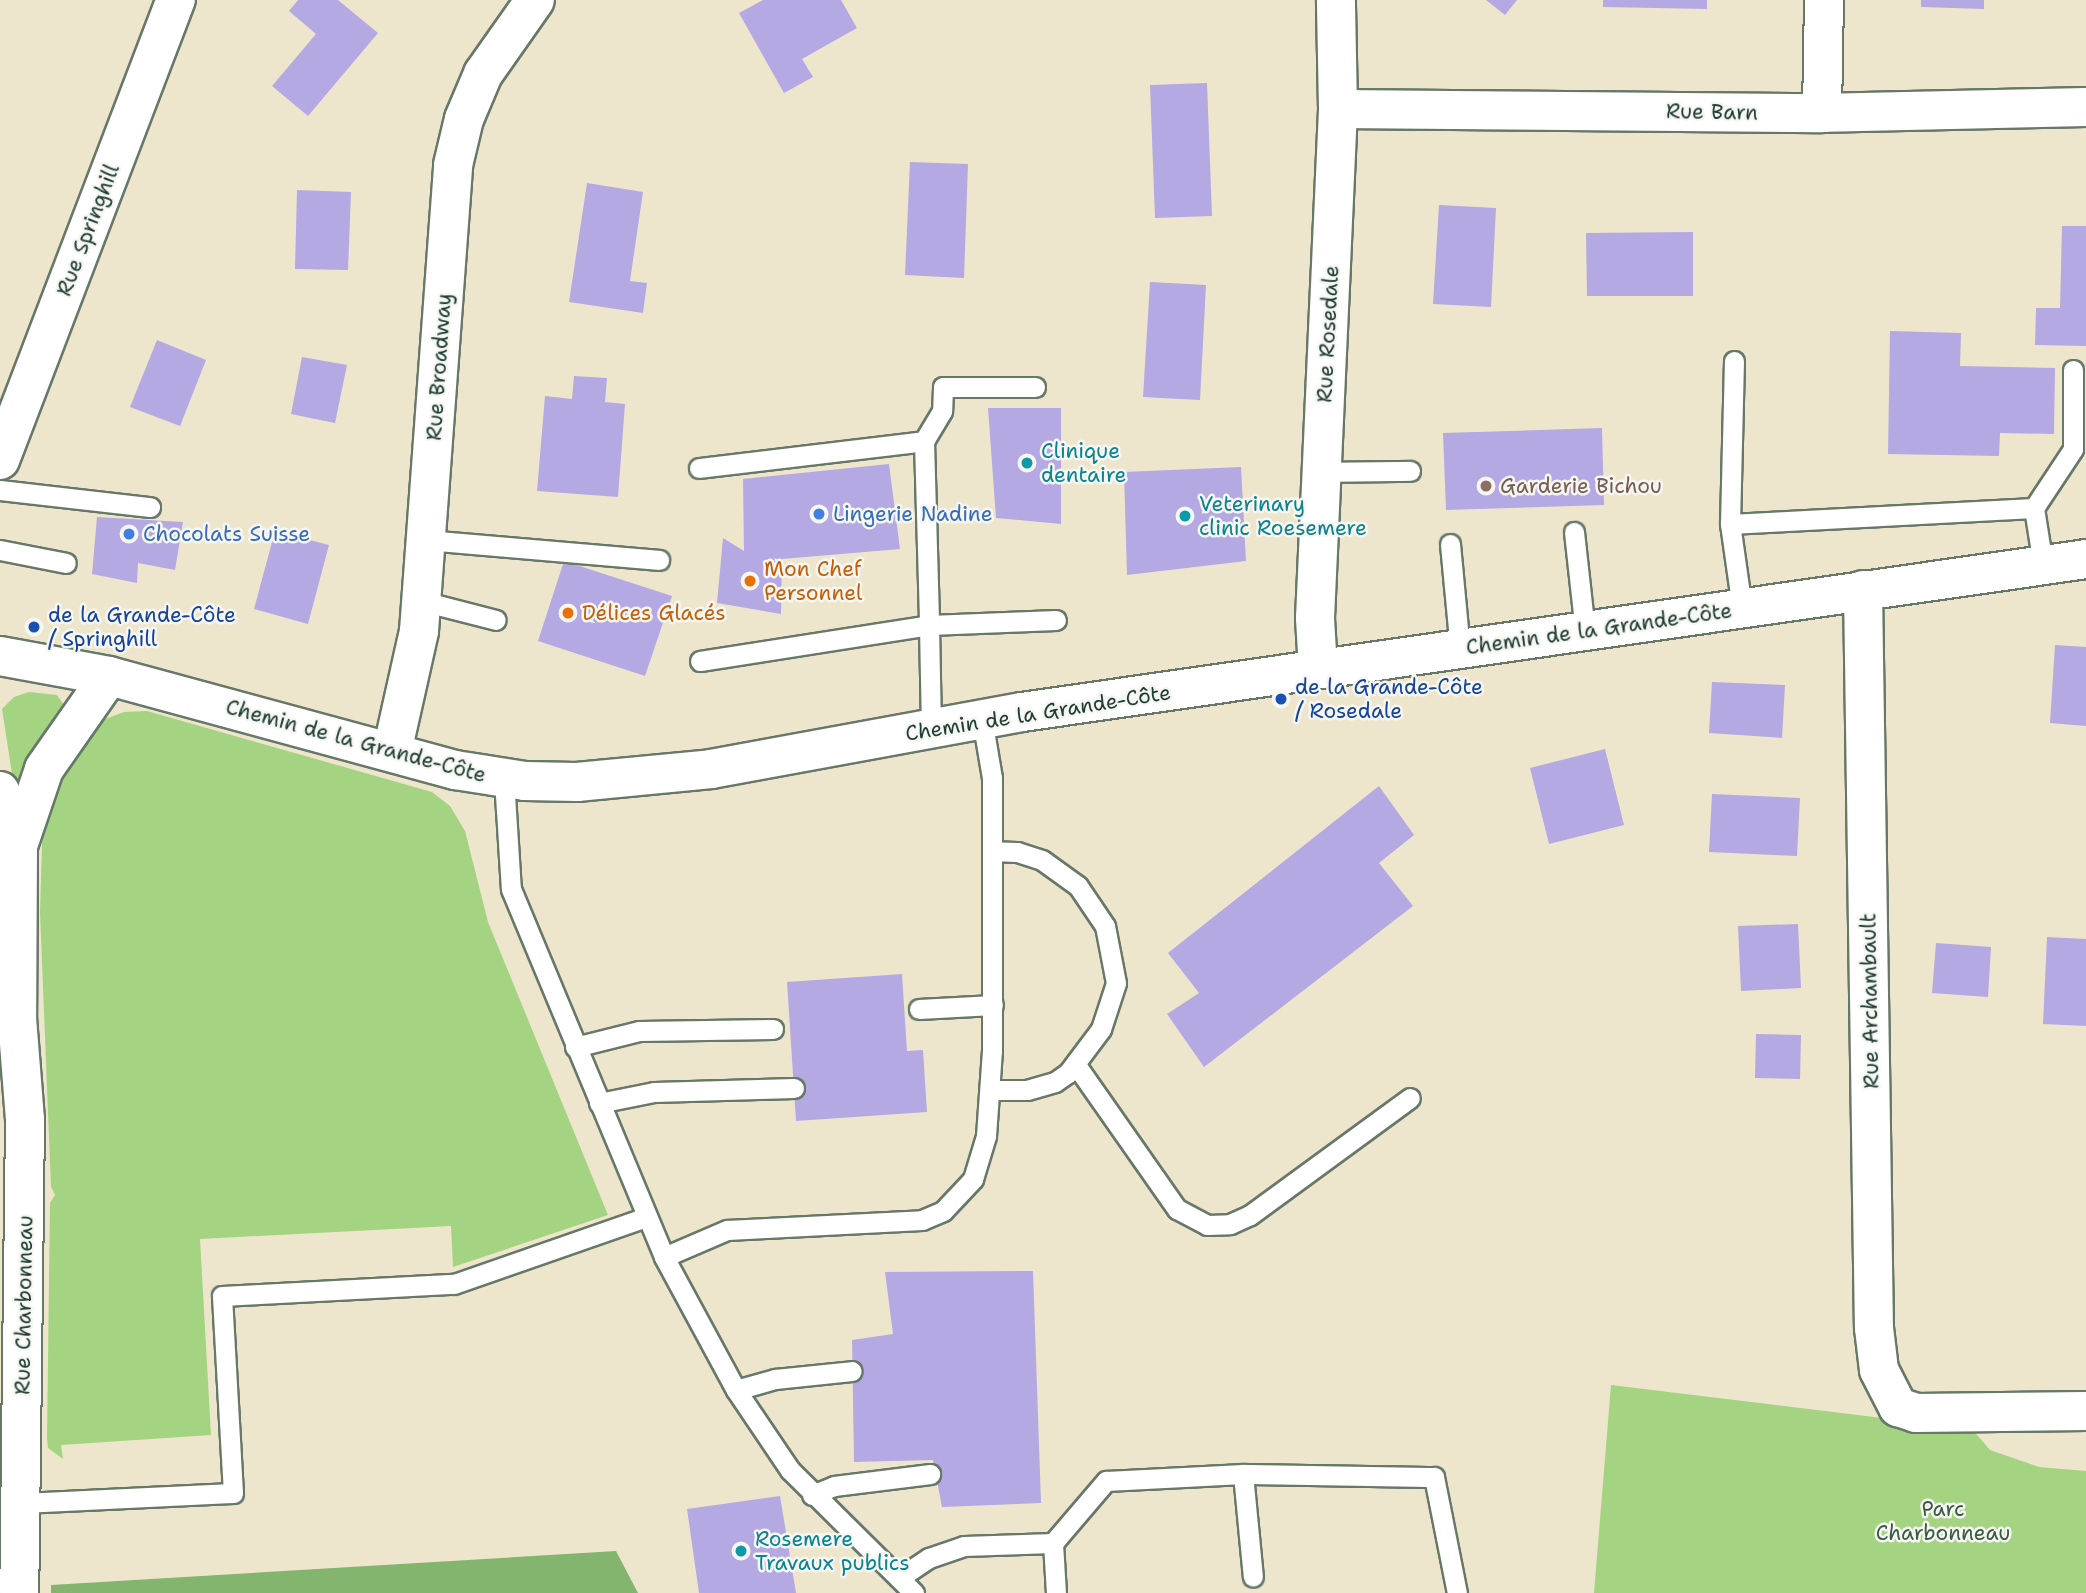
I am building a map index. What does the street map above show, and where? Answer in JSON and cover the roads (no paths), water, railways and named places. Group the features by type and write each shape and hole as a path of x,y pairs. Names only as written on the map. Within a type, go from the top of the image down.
{"street":[{"name":"Rue Springhill","path":"0,460 176,0"},
{"name":"Rue Broadway","path":"392,752 411,682 422,601 458,141 483,74 535,0"},
{"name":"Rue Rosedale","path":"1318,669 1315,618 1338,109 1336,0"},
{"path":"1822,113 1824,0"},
{"name":"Rue Barn","path":"1338,109 1822,113 2086,107"},
{"name":"Chemin de la Grande-Côte","path":"0,656 109,676 392,752 504,779 577,782 654,777 982,719 2086,559"},
{"name":"Rue Archambault","path":"1863,590 1874,1328 1880,1370 1898,1407 1934,1415 2086,1412"},
{"name":"Rue Charbonneau","path":"19,1593 25,1133 17,1018 18,846 44,769 109,676"},
{"name":"Rue Charbonneau","path":"0,791 18,846"},
{"name":"Rue Charbonneau","path":"0,964 17,1018"}],"lane":[{"path":"1734,361 1730,524 1742,608"},
{"path":"2043,565 2034,508 2073,449 2073,370"},
{"path":"931,729 924,441 942,411 943,387 1035,387"},
{"path":"699,468 924,441"},
{"path":"1322,472 1410,471"},
{"path":"0,490 150,507"},
{"path":"1730,524 2034,508"},
{"path":"1573,532 1585,631"},
{"path":"427,540 659,560"},
{"path":"1450,544 1460,649"},
{"path":"0,550 66,563"},
{"path":"422,601 496,620"},
{"path":"700,662 929,625 1056,620"},
{"path":"664,1257 727,1230 932,1217 954,1203 973,1179 986,1136 993,1005 992,779 982,719"},
{"path":"504,779 511,889 664,1257 736,1390 812,1495 914,1593"},
{"path":"990,1090 1044,1086 1076,1065 1093,1045 1114,999 1115,968 1105,926 1087,895 1058,867 1026,853 992,851"},
{"path":"919,1009 993,1005"},
{"path":"575,1047 639,1031 773,1029"},
{"path":"1076,1065 1177,1209 1207,1225 1230,1224 1250,1215 1410,1098"},
{"path":"598,1103 654,1092 794,1087"},
{"path":"21,1503 233,1493 222,1296 454,1284 646,1217"},
{"path":"736,1390 775,1379 852,1371"},
{"path":"812,1495 834,1486 930,1474"},
{"path":"1243,1474 1253,1577"},
{"path":"1056,1593 1053,1543 1106,1480 1243,1474 1434,1477 1457,1593"},
{"path":"899,1578 929,1558 964,1546 1053,1543"}],"place":[{"name":"Clinique dentaire","path":"1027,463"},
{"name":"Garderie Bichou","path":"1486,486"},
{"name":"Lingerie Nadine","path":"819,514"},
{"name":"Veterinary clinic Roesemere","path":"1185,516"},
{"name":"Chocolats Suisse","path":"129,534"},
{"name":"Mon Chef Personnel","path":"750,581"},
{"name":"Délices Glacés","path":"568,613"},
{"name":"de la Grande-Côte / Springhill","path":"34,627"},
{"name":"de la Grande-Côte / Rosedale","path":"1281,699"},
{"name":"Rosemere Travaux publics","path":"741,1551"}],"park label":[{"name":"Parc Charbonneau","path":"1943,1521"}]}
